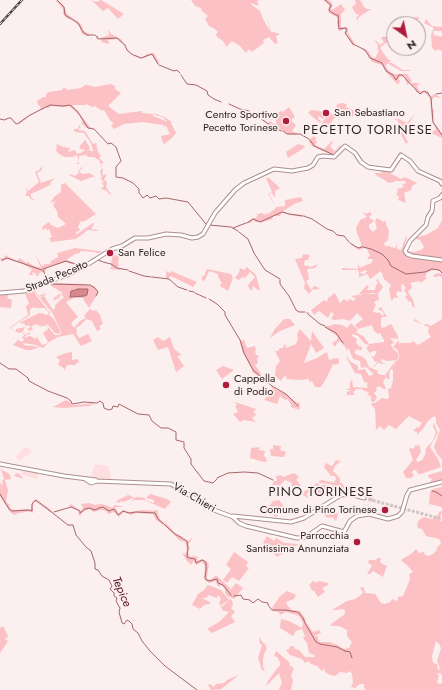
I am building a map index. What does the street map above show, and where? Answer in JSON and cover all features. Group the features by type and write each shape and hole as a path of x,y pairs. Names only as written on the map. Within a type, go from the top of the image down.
{"main road":[{"name":"Strada Pecetto","path":"0,293 22,291 50,281 82,268 111,250 138,237 148,238 166,234 196,238 203,234 215,213 235,190 244,183 274,169 292,171 308,168 313,165 318,157 334,157 345,146 355,153 361,162 368,167 391,170 401,155 410,161 418,171 440,181 442,184"},
{"path":"442,195 440,198 433,200 432,211 428,216 426,225 410,241 405,251 407,254 412,256 442,260"},
{"name":"Via Chieri","path":"0,464 91,481 171,484 214,510 236,519 241,524 297,538 306,538 320,527 324,526 341,532 344,531 350,521 357,516 369,514 388,519 398,516 402,512 409,490 442,482"},
{"path":"236,519 242,518 291,522 304,518 341,495 348,494 364,498"}],"shaded area":[{"path":"55,0 64,6 67,14 81,24 84,31 89,34 89,36 82,34 79,26 73,20 66,18 63,13 63,9"},
{"path":"91,0 96,2 101,0 124,14 118,19 108,8 103,11"},
{"path":"191,0 259,0 257,1 259,6 251,3 260,11 269,29 269,24 266,19 269,23 270,31 280,34 276,36 278,44 275,44 269,37 263,40 264,43 252,52 249,49 246,53 240,46 232,41 227,46 228,49 223,41 217,37 216,34 218,32 209,26 205,19 208,16 202,11 201,8 195,6"},
{"path":"323,0 328,0 331,2 333,6 331,9 332,10 341,4 345,10 341,14 341,27 347,27 348,33 355,46 352,45 345,34 345,28 341,31 338,30 338,18 328,12 329,5"},
{"path":"355,0 360,0 364,7 371,9 357,20 359,27 356,18 359,15 355,13 352,7 356,4"},
{"path":"426,19 432,26 442,27 442,31 434,31 433,33 434,35 442,37 442,51 438,49 436,51 432,48 431,35 434,28 426,24"},
{"path":"108,29 111,34 121,39 128,51 134,55 142,58 147,54 154,53 159,62 158,65 151,55 141,59 132,55 127,51 124,45 117,39 108,40 109,44 101,42 102,39 96,38 109,35"},
{"path":"386,36 386,43 380,48 392,62 390,61 389,63 392,63 403,70 412,70 401,71 387,63 386,67 390,72 395,74 407,74 412,81 407,85 405,78 401,76 398,79 400,80 399,84 396,83 382,65 372,62 367,53 363,50 363,48 375,58 379,51 374,38 380,45 384,42 381,38"},
{"path":"420,83 417,86 419,91 428,91 430,97 434,94 442,98 434,97 432,100 432,108 434,110 433,122 442,134 442,138 431,133 436,129 432,122 430,98 424,92 421,94 416,92 415,88 410,84"},
{"path":"111,84 121,93 108,106 119,114 142,111 142,113 153,114 153,116 168,122 162,117 153,113 164,117 172,122 171,123 176,133 164,144 161,136 170,134 166,126 163,127 164,125 142,122 124,124 114,129 111,125 114,124 104,110 102,111 95,106 92,107 87,104 72,105 90,127 94,129 87,128 81,123 83,121 79,115 69,106 51,106 49,108 45,108 30,116 20,124 17,124 30,115 41,110 37,101 43,97 46,97 46,94 49,92 62,90 64,87 67,90 81,88 85,85 95,87"},
{"path":"341,103 347,104 346,107 355,111 353,117 335,113 335,111 339,112 336,105"},
{"path":"289,107 295,117 291,120 296,125 292,131 298,134 296,135 287,134 277,130 250,112 254,112 268,123 270,121 274,124 277,123 273,113 276,111 277,113 283,112"},
{"path":"311,110 328,113 325,113 326,115 323,119 319,116 318,119 321,121 322,120 320,123 308,113"},
{"path":"329,113 337,115 326,129 321,124"},
{"path":"415,114 406,128 409,127 411,130 403,133 408,142 406,144 399,131 401,129 398,121 394,119 399,119 407,123"},
{"path":"79,125 81,128 79,128 79,130 85,131 93,144 96,143 98,152 101,156 99,158 104,163 101,164 103,170 102,173 104,176 105,174 107,175 104,179 107,183 106,187 111,194 110,195 107,191 101,189 104,186 101,182 105,183 100,178 102,177 100,172 102,168 99,160 86,155 79,156 79,162 77,155 65,157 56,151 57,145 55,143 63,147 70,148 68,152 75,150 77,154 81,153 85,150 82,150 79,147 85,140 89,146 90,150 88,151 93,151 91,143 84,133 75,132 73,129 78,129"},
{"path":"314,136 317,142 315,145 324,149 332,141 333,142 330,146 335,151 340,145 341,146 333,154 334,156 312,146 308,141"},
{"path":"298,144 305,146 288,158 286,152"},
{"path":"42,166 42,170 37,173 41,183 55,178 50,185 31,194 31,197 35,201 29,196 25,196 27,192 25,187 28,191 39,182 35,172"},
{"path":"82,167 83,168 79,171 82,174 90,173 95,177 81,181 69,175 71,174 75,176 79,173 78,171"},
{"path":"390,170 390,173 401,179 405,177 417,183 412,186 411,190 404,193 406,203 398,200 399,196 396,195 398,191 397,189 404,187 402,185 406,183 405,181 388,183 375,173 383,173 381,171"},
{"path":"266,178 269,178 280,188 275,191 275,198 272,193 269,194 276,207 268,194 272,192"},
{"path":"65,183 96,214 85,221 80,222 78,227 80,230 75,233 77,234 93,223 94,224 91,229 99,230 88,230 76,239 51,242 50,239 48,239 52,237 49,229 47,230 46,228 43,230 42,227 49,222 51,225 58,228 66,224 58,217 57,211 53,205 56,201 51,203 54,197 61,192 61,185"},
{"path":"301,197 303,201 296,203 283,211 290,214 302,215 303,217 289,215 282,212 280,216 274,216 272,218 273,219 263,222 256,222 253,220 251,223 246,223 253,218 256,218 258,215 256,213 262,213 265,215 276,207 285,206 285,200"},
{"path":"364,212 366,214 370,212 372,214 369,217 374,221 369,225 369,228 373,232 377,228 375,221 377,218 384,222 386,220 389,231 388,240 384,243 385,246 396,248 397,242 397,249 401,250 406,236 404,248 407,253 408,251 414,252 421,250 424,247 420,240 413,238 426,235 438,228 442,220 442,274 437,270 431,270 425,277 427,278 421,283 419,281 410,283 412,286 408,292 413,300 415,308 412,306 411,301 409,302 405,297 407,295 404,290 406,288 403,284 401,285 402,291 398,291 396,294 398,297 394,297 393,300 391,300 389,289 391,285 384,279 381,271 370,279 367,274 359,277 358,270 342,270 342,268 358,269 358,264 360,268 372,262 373,259 367,258 370,256 367,249 364,248 359,250 350,244 359,248 361,246 356,228 360,220 367,217 363,213","holes":["366,270 367,271 365,274 359,273"]},
{"path":"75,248 106,252 96,253 80,251 80,253 75,254 66,260 83,266 93,258 97,259 82,267 65,262 47,268 45,272 40,272 38,276 32,272 33,275 29,275 32,269 23,264 7,259 2,262 0,259 4,259 5,255 17,261 20,258 26,263 28,262 41,268 36,256 42,266 45,264 50,264 51,261 58,257 57,253"},
{"path":"303,254 310,255 308,260 305,260 304,265 311,267 318,264 315,268 307,269 309,279 306,281 311,290 314,286 320,288 316,290 313,289 309,294 304,288 305,283 295,259 302,258"},
{"path":"105,255 119,256 119,266 117,268 123,270 110,269 111,267 113,268 111,266 112,257"},
{"path":"247,267 256,275 260,290 253,286 252,291 249,288 248,285 255,277 250,272 245,278 242,277 239,280 235,278 240,271 240,268 244,270"},
{"path":"207,269 231,274 233,278 228,291 220,286 222,282 218,277 218,274 209,271 205,280 202,281 202,276 204,276"},
{"path":"166,271 170,273 171,271 197,282 193,287 170,276 168,279 166,278"},
{"path":"437,273 442,274 442,278 440,276 433,276"},
{"path":"378,279 383,287 378,294 359,294 367,285 369,286 367,290 375,290 378,283 376,280"},
{"path":"51,284 81,284 94,286 98,293 89,308 83,299 85,298 74,298 66,302 78,317 71,323 74,328 80,321 86,318 84,316 90,309 93,311 96,310 100,315 103,324 99,326 101,329 97,331 92,321 87,319 76,328 79,338 88,334 92,341 81,346 73,334 58,337 49,342 43,348 36,345 23,343 24,345 40,347 26,350 13,345 18,340 22,342 24,340 22,337 24,336 23,332 26,335 29,332 30,334 25,336 25,338 29,336 33,337 34,339 37,337 42,345 46,344 48,342 43,333 48,328 46,325 55,335 60,335 61,332 53,314 40,298 43,295 38,296 46,293 44,296 53,310 55,305 64,297 61,294 59,299 58,298 57,295 63,293 51,286","holes":["74,289 84,289 87,295 86,296 70,297"]},
{"path":"45,286 36,291 35,294 51,314 49,314 44,308 34,307 30,309 30,315 10,328 16,331 16,329 25,327 23,332 19,333 9,328 28,315 26,306 29,304 25,293 28,290"},
{"path":"88,289 87,295 70,297 71,291"},
{"path":"0,293 10,293 7,298 12,300 11,308 0,307"},
{"path":"335,293 340,303 344,299 348,302 350,299 353,301 356,299 351,296 372,293 378,294 379,300 375,301 374,303 376,304 373,312 379,312 383,316 383,312 378,309 381,307 387,317 382,317 381,327 383,328 391,324 398,336 398,339 390,338 394,343 390,345 397,352 398,358 389,373 390,379 386,378 386,374 383,382 386,389 379,386 376,388 377,390 374,393 377,397 373,402 371,401 371,396 367,395 369,392 362,389 356,389 353,392 354,395 347,395 347,392 352,390 346,390 350,388 352,379 353,387 368,388 368,383 364,382 361,374 355,373 346,355 350,361 358,366 358,370 365,369 369,376 374,374 366,367 361,368 360,361 353,359 349,349 347,349 347,353 346,348 340,341 335,347 332,343 337,340 338,337 325,327 335,324 342,325 347,328 351,323 358,330 356,332 364,337 369,344 384,342 384,340 380,333 378,334 374,331 372,325 358,329 355,325 363,319 357,313 350,321 343,319 331,319 334,314 331,312 328,318 319,311 314,315 311,310 324,300 327,302 328,298","holes":["353,334 358,336 365,344 369,345 366,348 370,353 377,351 374,357 371,355 375,362 378,361 373,368 379,362 381,364 385,363 381,362 381,359 387,361 396,360 385,375 377,373 378,371 369,367 363,357 355,354 355,351 358,349 361,352 360,350 362,350 362,346 360,347 356,343 357,339 352,336"]},
{"path":"42,313 46,315 48,314 54,319 60,331 59,334 55,333 46,323 47,325 41,327 45,324 40,326 36,324 31,327 28,325 26,326 24,323 21,324 21,322"},
{"path":"284,319 290,319 295,325 280,331 270,338 274,330"},
{"path":"442,319 442,459 437,454 434,447 440,430 434,416 417,435 417,432 413,431 417,427 419,428 422,422 409,416 396,429 389,425 384,430 380,426 376,430 375,409 371,404 382,398 389,398 388,389 391,388 393,381 393,370 391,369 399,358 398,350 393,347 399,340 399,345 400,343 411,343 413,341 418,345 431,337 428,332 429,327 423,325 426,324 431,326"},
{"path":"31,327 33,329 30,331 27,329"},
{"path":"300,329 311,341 312,331 324,348 316,353 311,344 304,363 327,352 329,360 336,358 339,359 339,365 338,363 336,365 333,364 321,387 315,387 312,381 309,382 309,379 286,379 287,377 284,376 281,381 275,376 276,366 280,361 275,351 283,348 285,343 286,348 296,344 298,339 297,334"},
{"path":"158,337 163,341 170,337 174,349 182,355 177,356 184,366 176,372 168,347 158,350 153,340"},
{"path":"241,339 242,341 244,340 247,348 255,346 256,355 259,357 257,358 258,363 255,365 261,376 269,382 269,384 266,384 264,382 265,381 252,372 252,369 243,353 240,342"},
{"path":"72,352 72,360 78,359 79,363 76,363 76,365 67,365 64,371 64,368 58,365 60,360 56,357"},
{"path":"223,366 234,370 222,379 216,370"},
{"path":"272,387 286,394 297,403 299,402 299,410 291,407 291,404 287,399 285,400 280,396 277,404 264,400"},
{"path":"66,400 72,405 95,403 90,406 63,408 53,407"},
{"path":"235,402 256,409 253,413 257,414 252,418 256,422 243,420 240,422 233,414 238,412"},
{"path":"434,423 438,433 430,447 438,459 441,467 421,474 418,474 416,470 414,470 412,472 414,476 411,478 406,478 403,472 413,460 409,449 414,449 415,445 417,446 419,444 421,452 416,460 418,462 422,460 425,455 426,448 433,441 436,432 433,427"},
{"path":"273,445 281,446 280,450 286,452 284,457 271,456 270,449 273,449"},
{"path":"260,447 259,450 265,451 264,456 268,461 264,462 250,458 251,448"},
{"path":"24,448 28,448 32,452 19,461 16,457"},
{"path":"336,460 341,461 335,466 333,471 340,478 340,483 344,486 357,486 358,488 363,487 366,489 368,487 369,489 367,493 370,498 372,496 375,502 372,502 366,495 352,489 345,488 344,490 346,491 343,492 340,490 340,486 339,488 330,484 319,483 319,481 322,480 335,483 335,476 331,476 324,467 326,463 332,466"},
{"path":"95,464 108,466 112,480 93,478 91,475"},
{"path":"0,466 2,470 10,475 11,479 5,480 8,490 6,502 9,504 11,509 31,509 32,502 35,499 50,509 52,513 36,502 34,502 33,505 33,513 29,511 14,515 10,512 0,496 0,481 1,485 3,484 2,481 4,479"},
{"path":"24,470 38,472 37,479 20,474"},
{"path":"442,471 442,482 429,484 432,479 429,478 428,475"},
{"path":"18,473 24,479 10,475 15,476 15,474"},
{"path":"294,473 299,477 296,480 301,485 298,488 296,486 291,486 292,483 285,480 280,485 272,485 274,481 277,481 276,476 281,475 283,477"},
{"path":"317,483 320,485 335,487 327,488 318,497 318,492 315,495 312,491 307,493 308,498 303,495 304,492"},
{"path":"442,487 442,507 429,504 430,492 433,489"},
{"path":"150,494 167,499 171,502 165,509 144,500 129,502 133,500 133,498 123,502 121,501 119,503 116,502 128,495 135,498 145,498 145,500 154,503 154,500 146,498"},
{"path":"279,500 284,508 276,511 278,516 275,517 268,508 273,501"},
{"path":"89,503 95,505 101,504 112,508 115,505 122,506 115,507 119,514 123,510 130,512 156,510 158,511 160,519 163,522 165,521 163,525 156,520 153,514 136,513 131,515 124,512 119,517 114,512 108,514 106,511 101,510 93,512 90,509 84,511 80,516 78,514 79,511 69,506 71,504 81,511 83,508 81,504"},
{"path":"328,504 329,510 338,514 336,521 332,517 326,517 323,512 321,507"},
{"path":"440,511 442,512 439,520 442,522 442,675 440,673 437,674 439,676 437,682 439,684 442,683 442,690 366,690 364,688 364,684 360,684 355,688 351,687 353,683 352,674 350,671 347,673 340,672 335,676 330,675 325,672 324,668 322,671 316,665 312,665 308,661 305,663 302,659 290,655 286,650 293,645 295,649 299,650 305,657 315,657 309,653 307,643 303,638 305,636 302,629 296,631 293,636 280,628 281,619 289,621 302,628 303,623 299,616 286,612 280,615 279,612 273,611 272,608 280,596 287,591 296,595 294,599 286,602 287,605 292,610 300,611 313,632 319,630 321,633 314,636 318,636 318,640 320,642 329,642 345,649 349,648 352,642 347,636 347,630 339,626 331,626 331,624 345,614 345,611 343,609 332,610 362,594 363,592 360,588 362,587 364,588 365,593 375,594 381,603 385,604 390,602 392,599 397,601 398,597 403,596 409,582 409,574 413,572 401,560 416,549 419,553 424,552 425,555 428,556 437,550 436,549 441,543 439,539 426,536 422,529 418,528 417,524 419,520 424,517 432,519 437,516","holes":["436,641 441,648 437,661 440,669 438,670 437,664 433,663 432,656"]},
{"path":"170,516 166,523 175,533 188,541 193,537 188,545 190,548 188,554 191,557 198,557 197,561 203,559 209,564 207,578 210,580 217,576 230,588 230,590 236,583 243,588 234,599 227,596 225,589 221,585 219,587 216,581 209,583 204,578 205,566 202,562 196,565 194,561 191,565 187,561 182,553 185,554 187,549 185,542 180,541 164,525"},
{"path":"267,536 274,541 276,538 284,543 299,544 277,557 273,553 276,549 273,547 268,549 263,543"},
{"path":"234,552 248,562 246,566 249,568 239,581 232,577 227,583 223,580 231,569 226,565"},
{"path":"381,558 380,562 387,566 383,577 373,571 370,574 367,574 372,565 368,563 369,560 375,560"},
{"path":"313,581 317,583 318,581 328,583 328,585 322,588 325,592 318,597 309,585"},
{"path":"208,585 221,590 229,600 220,606 219,602 221,600 218,595 217,598 209,595 206,598 202,598 211,603 204,605 200,609 192,605 198,594"},
{"path":"230,599 232,600 233,605 231,608 235,612 231,616 235,622 212,633 207,629 219,622 229,612 222,610 220,607"},
{"path":"3,626 9,638 7,637 5,639 8,641 0,653 0,628"},
{"path":"259,637 264,644 266,643 265,645 267,648 263,660 263,667 265,671 262,670 258,658 262,645 260,644"},
{"path":"276,651 289,662 290,666 294,668 291,676 293,680 291,690 279,689 282,683 279,673 266,686 268,681 280,666 280,662 277,657 274,656"},
{"path":"239,675 221,689 211,690 208,685 210,684 214,687 216,684 224,683 227,680"}],"waterway":[{"path":"57,0 64,7 65,15 78,23 83,32 87,35 94,35"},
{"path":"325,0 331,5 329,10 338,15 339,29 346,28 347,30 345,33 353,44 365,50 370,58 382,63 386,71 393,75 396,80 399,75 402,75 420,94 424,91 428,93 431,98 433,122 442,135"},
{"path":"97,36 99,39 117,38 133,55"},
{"path":"134,55 141,58 152,54 158,64"},
{"path":"159,65 174,71 177,70 180,73"},
{"path":"181,75 187,84 196,85 207,91 208,95 221,102"},
{"path":"436,94 442,93"},
{"path":"229,104 249,111"},
{"path":"0,119 4,120 11,118 17,124 30,115 50,105 70,105 77,111 88,128 94,129 108,144 111,143 116,147 121,161 116,167 116,177 123,178 133,183 139,189 139,193 143,198 147,195 150,198 156,196 159,199 166,198 188,202 206,224"},
{"path":"250,112 281,131"},
{"path":"283,131 287,134 300,134 309,139"},
{"path":"310,140 314,146 334,155"},
{"path":"247,223 253,219 260,222 282,212 303,216"},
{"path":"304,216 333,231 337,235 344,236 349,242"},
{"path":"233,228 246,223"},
{"path":"209,225 231,227 238,231"},
{"path":"239,232 248,239 254,253 265,270 280,279"},
{"path":"350,243 358,248 362,247"},
{"path":"363,247 382,254 391,266 406,274 425,272 432,269 439,270 442,273"},
{"path":"2,260 7,258 42,270"},
{"path":"90,261 94,258 96,259"},
{"path":"98,260 111,264"},
{"path":"43,269 66,261 82,266"},
{"path":"111,264 117,268 128,270"},
{"path":"43,270 48,281"},
{"path":"129,271 151,277"},
{"path":"152,277 169,279 178,287 187,290"},
{"path":"280,280 280,284 289,296 296,310 299,312 305,312"},
{"path":"51,284 90,285 98,292 96,296"},
{"path":"189,291 194,292"},
{"path":"195,293 206,298"},
{"path":"209,299 225,312 225,315 240,340 244,353 253,370 272,386"},
{"path":"308,314 320,324 325,326"},
{"path":"325,327 336,333 343,343"},
{"path":"0,363 9,369 16,369 28,378 29,381 48,391 67,398 72,404 84,402 97,403 100,401 103,403 104,408 109,410 112,409 113,406 118,407 119,404 138,414 149,415 152,421 161,428 168,428 176,432 176,440 184,442"},
{"path":"272,386 286,394 298,406"},
{"path":"184,443 184,448 191,459 191,464 204,481 213,483 217,479"},
{"path":"217,478 228,473 244,472 258,473 273,480"},
{"path":"432,491 442,496"},
{"name":"Tepice","path":"0,494 9,509 12,511 32,511 32,504 36,500 68,525 73,525 76,535 91,551 95,563 95,569 109,580 112,586 110,589 117,598 116,601 120,608 119,612 122,623 124,624 127,620 129,621 132,624 133,629 138,633 150,651 165,666 197,690"},
{"path":"54,512 71,507 80,511 80,513 85,509 89,508 95,510 103,507 109,511 114,509 118,515 123,511 129,513 155,513 158,519 175,534 187,541 187,557 195,559 196,563 202,560 206,562 206,580 209,581 217,579 218,583 223,585 231,595"},
{"path":"234,596 241,595 243,599 250,600 253,603 258,599 262,602 268,603 272,610 297,612"},
{"path":"298,612 303,618 316,642 337,647 345,651"},
{"path":"345,651 350,652 352,658"}],"tunnel":[{"path":"364,498 442,519"}],"railway":[{"path":"0,24 22,0"}],"place":[{"name":"San Sebastiano","path":"326,113"},
{"name":"Centro Sportivo Pecetto Torinese","path":"286,121"},
{"name":"San Felice","path":"110,253"},
{"name":"Cappella di Podio","path":"226,385"},
{"name":"Comune di Pino Torinese","path":"385,510"},
{"name":"Parrocchia Santissima Annunziata","path":"357,542"}],"district":[{"name":"PECETTO TORINESE","path":"368,131"},
{"name":"PINO TORINESE","path":"321,493"}]}
